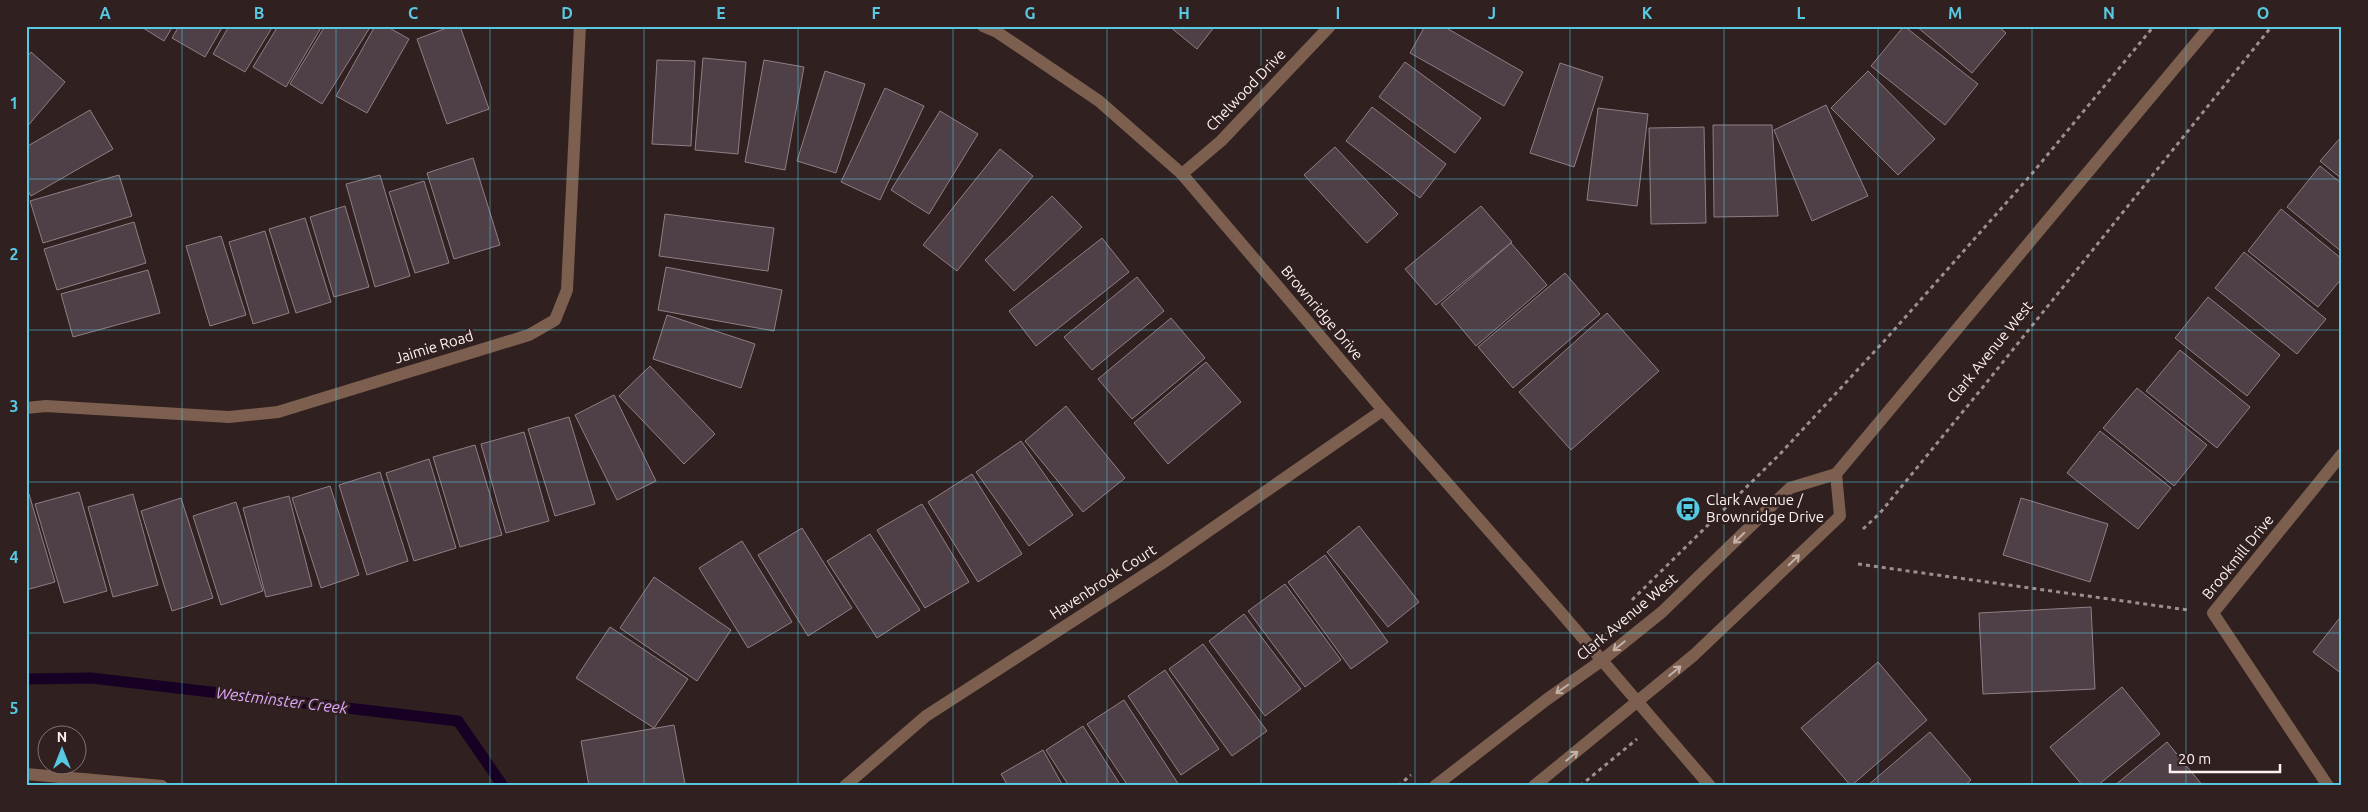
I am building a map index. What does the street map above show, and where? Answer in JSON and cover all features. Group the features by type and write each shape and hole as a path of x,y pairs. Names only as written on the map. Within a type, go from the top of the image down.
{"street":[{"name":"Jaimie Road","path":"26,408 46,406 229,417 278,412 529,335 555,320 567,290 580,26"},
{"name":"Brownridge Drive","path":"983,26 997,32 1099,101 1182,174 1383,410 1710,786"},
{"name":"Chelwood Drive","path":"1182,174 1221,140 1330,26"},
{"path":"1534,786 1638,703 1694,655 1840,516 1836,474 2210,26"},
{"name":"Havenbrook Court","path":"846,786 926,716 1161,564 1383,410"},
{"name":"Brookmill Drive","path":"2328,786 2213,613 2342,454"},
{"name":"Clark Avenue West","path":"1435,786 1546,700 1601,661 1674,602 1790,488 1836,474"},
{"path":"26,774 162,786"}],"path":[{"name":"Clark Avenue West","path":"1644,590 1653,577 1780,454 1886,339 2030,176 2154,26"},
{"name":"Clark Avenue West","path":"1859,533 1880,513 1983,387 2272,26"},
{"path":"1858,564 2213,613"},
{"path":"1580,786 1602,768"}],"building":[{"path":"140,26 173,26 164,41"},
{"path":"179,26 223,26 205,57 172,38"},
{"path":"229,26 273,26 245,72 213,54"},
{"path":"278,26 322,26 286,87 253,67"},
{"path":"325,26 364,26 369,29 322,104 290,84"},
{"path":"375,26 386,26 409,39 367,113 336,96"},
{"path":"452,26 460,26 489,109 447,124 417,39"},
{"path":"1169,26 1215,26 1197,49"},
{"path":"1425,26 1443,26 1523,72 1504,106 1410,53"},
{"path":"1904,26 1978,84 1945,125 1871,66"},
{"path":"1916,26 1998,26 2006,33 1972,73"},
{"path":"31,52 65,82 26,128 26,59"},
{"path":"703,58 746,62 738,154 695,150"},
{"path":"657,60 695,61 691,146 652,144"},
{"path":"764,60 804,67 785,170 745,162"},
{"path":"1405,62 1481,118 1455,153 1379,97"},
{"path":"1560,63 1603,77 1574,167 1530,153"},
{"path":"825,71 865,84 836,173 797,161"},
{"path":"1868,71 1935,139 1898,175 1831,108"},
{"path":"885,88 924,106 880,200 841,182"},
{"path":"1826,105 1868,196 1812,221 1774,130"},
{"path":"1372,107 1446,164 1420,198 1346,141"},
{"path":"1598,108 1648,114 1637,206 1587,200"},
{"path":"90,110 113,149 31,196 26,187 26,147"},
{"path":"940,111 978,134 929,214 891,190"},
{"path":"1713,125 1772,125 1778,216 1714,217"},
{"path":"1704,127 1706,223 1651,224 1649,128"},
{"path":"2342,136 2342,179 2320,161"},
{"path":"1335,147 1398,214 1367,243 1304,175"},
{"path":"1000,149 1033,176 957,271 923,245"},
{"path":"473,158 500,245 454,259 427,173"},
{"path":"2320,166 2342,184 2342,252 2287,207"},
{"path":"119,175 132,216 43,243 30,201"},
{"path":"380,175 410,276 375,287 346,184"},
{"path":"424,181 449,263 415,273 389,192"},
{"path":"1052,196 1082,227 1014,291 985,260"},
{"path":"345,206 369,287 334,297 310,217"},
{"path":"1481,206 1512,242 1436,305 1405,269"},
{"path":"2281,209 2342,259 2342,278 2318,307 2248,251"},
{"path":"665,214 774,228 768,271 659,256"},
{"path":"305,218 331,302 296,313 269,229"},
{"path":"134,222 146,263 57,290 44,249"},
{"path":"265,231 289,313 253,324 229,242"},
{"path":"221,236 246,315 210,326 186,246"},
{"path":"1102,238 1129,272 1036,346 1009,311"},
{"path":"1511,243 1547,285 1476,346 1441,304"},
{"path":"2244,252 2326,319 2297,354 2215,288"},
{"path":"666,267 782,290 774,331 658,310"},
{"path":"148,270 160,313 73,337 61,294"},
{"path":"1565,273 1600,314 1513,388 1478,347"},
{"path":"1137,277 1164,311 1092,370 1064,337"},
{"path":"2208,297 2280,355 2247,396 2175,338"},
{"path":"1607,313 1659,371 1571,450 1519,392"},
{"path":"667,315 755,344 741,388 653,359"},
{"path":"1171,318 1205,358 1132,419 1098,379"},
{"path":"2180,350 2250,407 2217,448 2146,391"},
{"path":"1206,362 1241,402 1168,464 1134,423"},
{"path":"650,366 715,434 684,464 619,396"},
{"path":"2137,388 2207,445 2174,486 2103,428"},
{"path":"614,395 656,481 617,500 575,415"},
{"path":"1066,406 1125,478 1083,512 1025,441"},
{"path":"569,417 595,504 555,516 528,429"},
{"path":"2100,431 2171,488 2138,529 2067,473"},
{"path":"524,432 549,521 506,533 481,444"},
{"path":"1021,441 1073,515 1029,546 976,472"},
{"path":"475,445 502,535 460,547 433,457"},
{"path":"429,459 456,548 414,561 386,473"},
{"path":"380,472 408,561 367,575 339,485"},
{"path":"972,474 1022,554 978,582 928,502"},
{"path":"330,486 359,575 321,588 292,498"},
{"path":"79,492 107,591 64,603 35,504"},
{"path":"29,494 55,582 26,590 26,495"},
{"path":"133,494 158,585 113,597 88,507"},
{"path":"289,496 312,586 266,597 243,508"},
{"path":"181,498 213,598 172,611 141,511"},
{"path":"2021,498 2108,524 2090,582 2003,555"},
{"path":"236,502 263,591 221,605 193,516"},
{"path":"922,504 969,582 925,608 877,530"},
{"path":"1359,526 1419,602 1388,627 1327,552"},
{"path":"802,528 852,608 808,636 758,555"},
{"path":"870,534 920,610 877,638 827,561"},
{"path":"742,541 792,622 748,648 699,568"},
{"path":"1325,555 1388,642 1351,669 1288,582"},
{"path":"654,577 731,630 697,681 620,628"},
{"path":"1285,584 1341,660 1305,687 1248,611"},
{"path":"2091,607 2095,689 1983,694 1979,613"},
{"path":"1244,614 1301,689 1265,716 1209,641"},
{"path":"2342,615 2342,674 2313,652"},
{"path":"610,627 688,679 654,728 576,678"},
{"path":"1203,644 1267,731 1232,756 1169,669"},
{"path":"1878,662 1927,720 1851,786 1801,728"},
{"path":"1165,670 1219,749 1181,775 1128,696"},
{"path":"2122,687 2160,734 2097,786 2083,786 2050,747"},
{"path":"1124,700 1179,785 1128,786 1087,724"},
{"path":"674,725 685,784 589,786 581,741"},
{"path":"1083,726 1121,786 1069,786 1046,750"},
{"path":"1930,732 1971,780 1964,786 1867,786"},
{"path":"2167,742 2203,786 2114,786"},
{"path":"1043,750 1063,786 1008,786 1001,774"}],"waterway":[{"name":"Westminster Creek","path":"26,679 91,678 458,721 503,786"}],"place":[{"name":"Clark Avenue / Brownridge Drive","path":"1688,509"}]}
